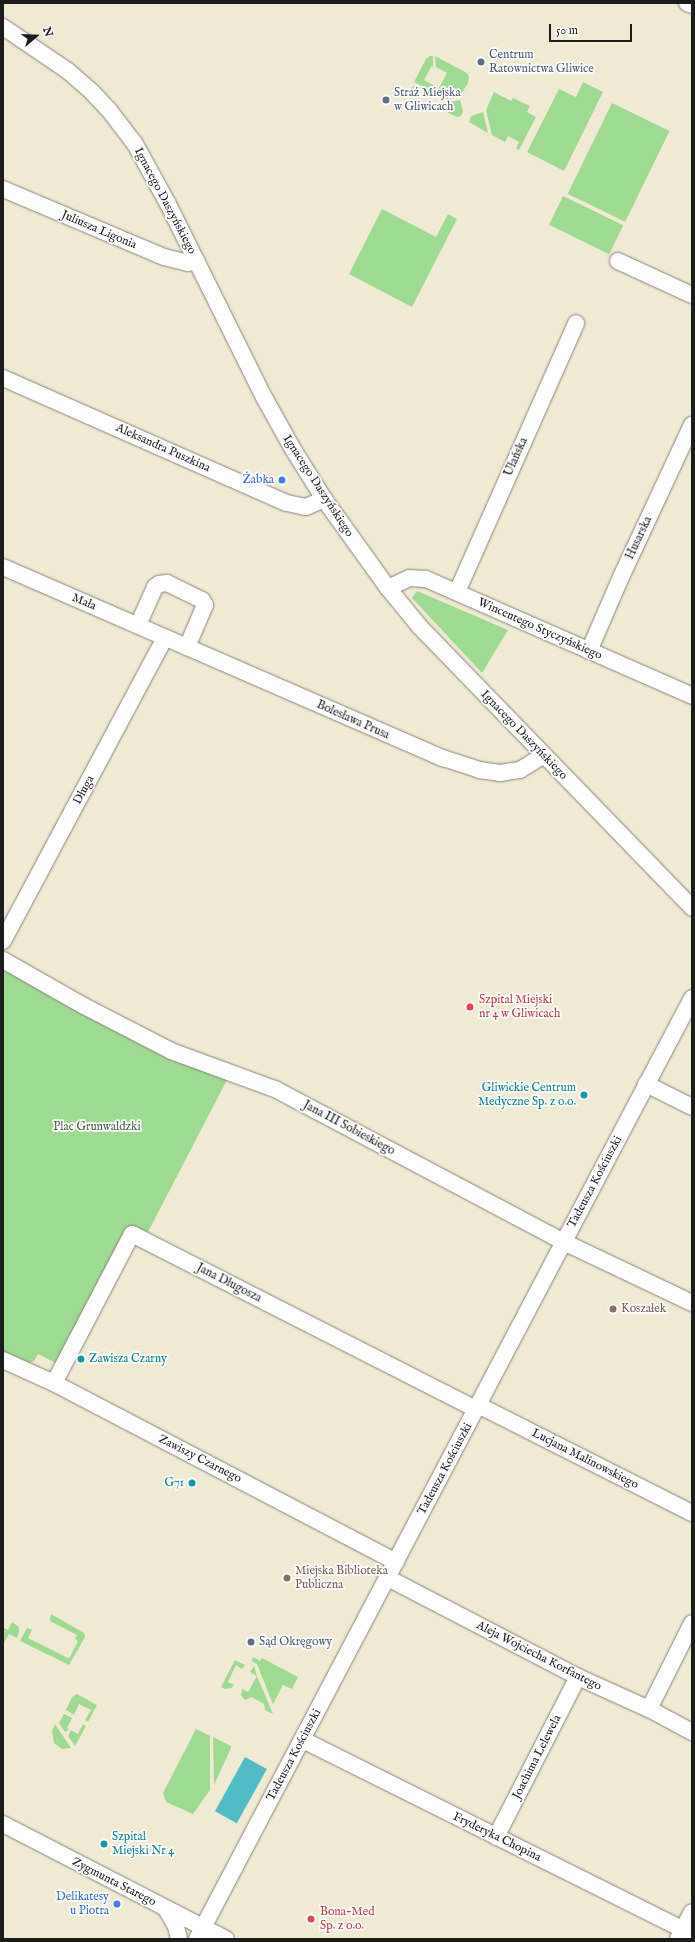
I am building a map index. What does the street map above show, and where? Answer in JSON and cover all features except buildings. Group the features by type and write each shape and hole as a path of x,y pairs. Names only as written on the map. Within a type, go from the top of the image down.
{"street":[{"path":"688,3 692,5"},
{"name":"Ignacego Daszyńskiego","path":"3,27 68,71 92,92 109,110 135,144 152,172 276,420 324,499 388,588 420,627 692,908"},
{"name":"Juliusza Ligonia","path":"3,189 164,257 188,263 197,261"},
{"path":"618,261 692,294"},
{"name":"Ułańska","path":"457,592 576,322"},
{"name":"Aleksandra Puszkina","path":"3,378 287,503 306,507 324,499"},
{"name":"Husarska","path":"589,651 621,577 692,425"},
{"name":"Mała","path":"3,567 165,638"},
{"name":"Wincentego Styczyńskiego","path":"388,588 402,580 418,578 431,581 692,696"},
{"path":"138,625 155,587 159,584 167,583 202,600 205,605 187,647"},
{"name":"Bolesława Prusa","path":"165,638 422,750 479,770 510,773 520,770 544,755"},
{"name":"Długa","path":"3,941 165,638"},
{"name":"Jana III Sobieskiego","path":"3,960 84,1006 171,1051 275,1089 564,1241 692,1303"},
{"name":"Tadeusza Kościuszki","path":"200,1933 692,998"},
{"path":"646,1084 692,1106"},
{"name":"Jana Długosza","path":"54,1383 132,1234 477,1407"},
{"name":"Zawiszy Czarnego","path":"3,1360 54,1383 396,1562"},
{"name":"Lucjana Malinowskiego","path":"477,1407 692,1513"},
{"name":"Aleja Wojciecha Korfantego","path":"388,1578 578,1677 649,1709 692,1732"},
{"path":"649,1709 692,1624"},
{"name":"Joachima Lelewela","path":"496,1837 578,1677"},
{"name":"Fryderyka Chopina","path":"302,1740 496,1837 684,1934"},
{"name":"Zygmunta Starego","path":"3,1824 166,1909 200,1933 226,1939"},
{"path":"166,1909 176,1926 179,1939"},
{"path":"684,1934 692,1912"}],"green space":[{"path":"433,56 433,66 424,80 439,88 447,73 436,67 435,56 467,73 469,77 468,83 460,96 447,99 414,82 426,59"},
{"path":"583,82 603,92 564,171 527,152 559,89 576,97"},
{"path":"413,86 417,86 419,87 419,95 413,96 410,93 410,89"},
{"path":"494,92 511,101 513,98 530,106 527,112 536,117 519,150 516,148 519,142 508,136 505,142 492,135 486,110"},
{"path":"460,100 463,111 461,116 457,117 445,111 450,102"},
{"path":"612,103 670,131 625,222 568,194"},
{"path":"483,112 488,133 469,122 471,116"},
{"path":"563,196 623,225 609,254 549,225"},
{"path":"382,209 436,237 448,214 457,219 412,307 349,274"},
{"path":"417,591 508,630 482,673 412,598"},
{"name":"Plac Grunwaldzki","path":"3,969 228,1078 148,1232 131,1226 56,1363 38,1354 34,1361 28,1363 3,1354"},
{"path":"51,1614 84,1633 85,1637 69,1665 20,1641 27,1628 32,1630 28,1638 68,1658 70,1657 78,1641 75,1639 77,1635 50,1621"},
{"path":"12,1622 19,1627 17,1638 9,1634 3,1645 3,1627 8,1630"},
{"path":"253,1657 260,1661 262,1658 298,1677 292,1689 283,1685 273,1704 257,1664 252,1661"},
{"path":"235,1660 245,1665 242,1669 236,1665 228,1682 234,1685 231,1688 225,1689 221,1687"},
{"path":"254,1666 257,1676 250,1672"},
{"path":"257,1676 273,1714 265,1710 264,1704 252,1697 245,1700 241,1695 242,1689 248,1692"},
{"path":"77,1694 97,1705 88,1722 85,1720 91,1710 79,1704 74,1715 66,1710 72,1697"},
{"path":"64,1714 72,1718 67,1728 69,1729 65,1732 59,1723"},
{"path":"55,1724 71,1748 62,1749 54,1743 52,1731"},
{"path":"83,1724 86,1726 75,1746 68,1736 71,1730 78,1734"},
{"path":"196,1729 210,1736 210,1790 193,1814 166,1802 163,1793"},
{"path":"213,1737 231,1746 214,1785"}],"water":[{"path":"245,1757 267,1769 237,1823 215,1811"}],"place":[{"name":"Centrum Ratownictwa Gliwice","path":"481,62"},
{"name":"Straż Miejska w Gliwicach","path":"386,100"},
{"name":"Żabka","path":"282,480"},
{"name":"Szpital Miejski nr 4 w Gliwicach","path":"470,1007"},
{"name":"Gliwickie Centrum Medyczne Sp. z o.o.","path":"584,1095"},
{"name":"Koszałek","path":"613,1309"},
{"name":"Zawisza Czarny","path":"81,1359"},
{"name":"G71","path":"192,1483"},
{"name":"Miejska Biblioteka Publiczna","path":"287,1578"},
{"name":"Sąd Okręgowy","path":"251,1642"},
{"name":"Szpital Miejski Nr 4","path":"104,1844"},
{"name":"Delikatesy u Piotra","path":"117,1904"},
{"name":"Bona-Med Sp. z o.o.","path":"311,1919"}]}
